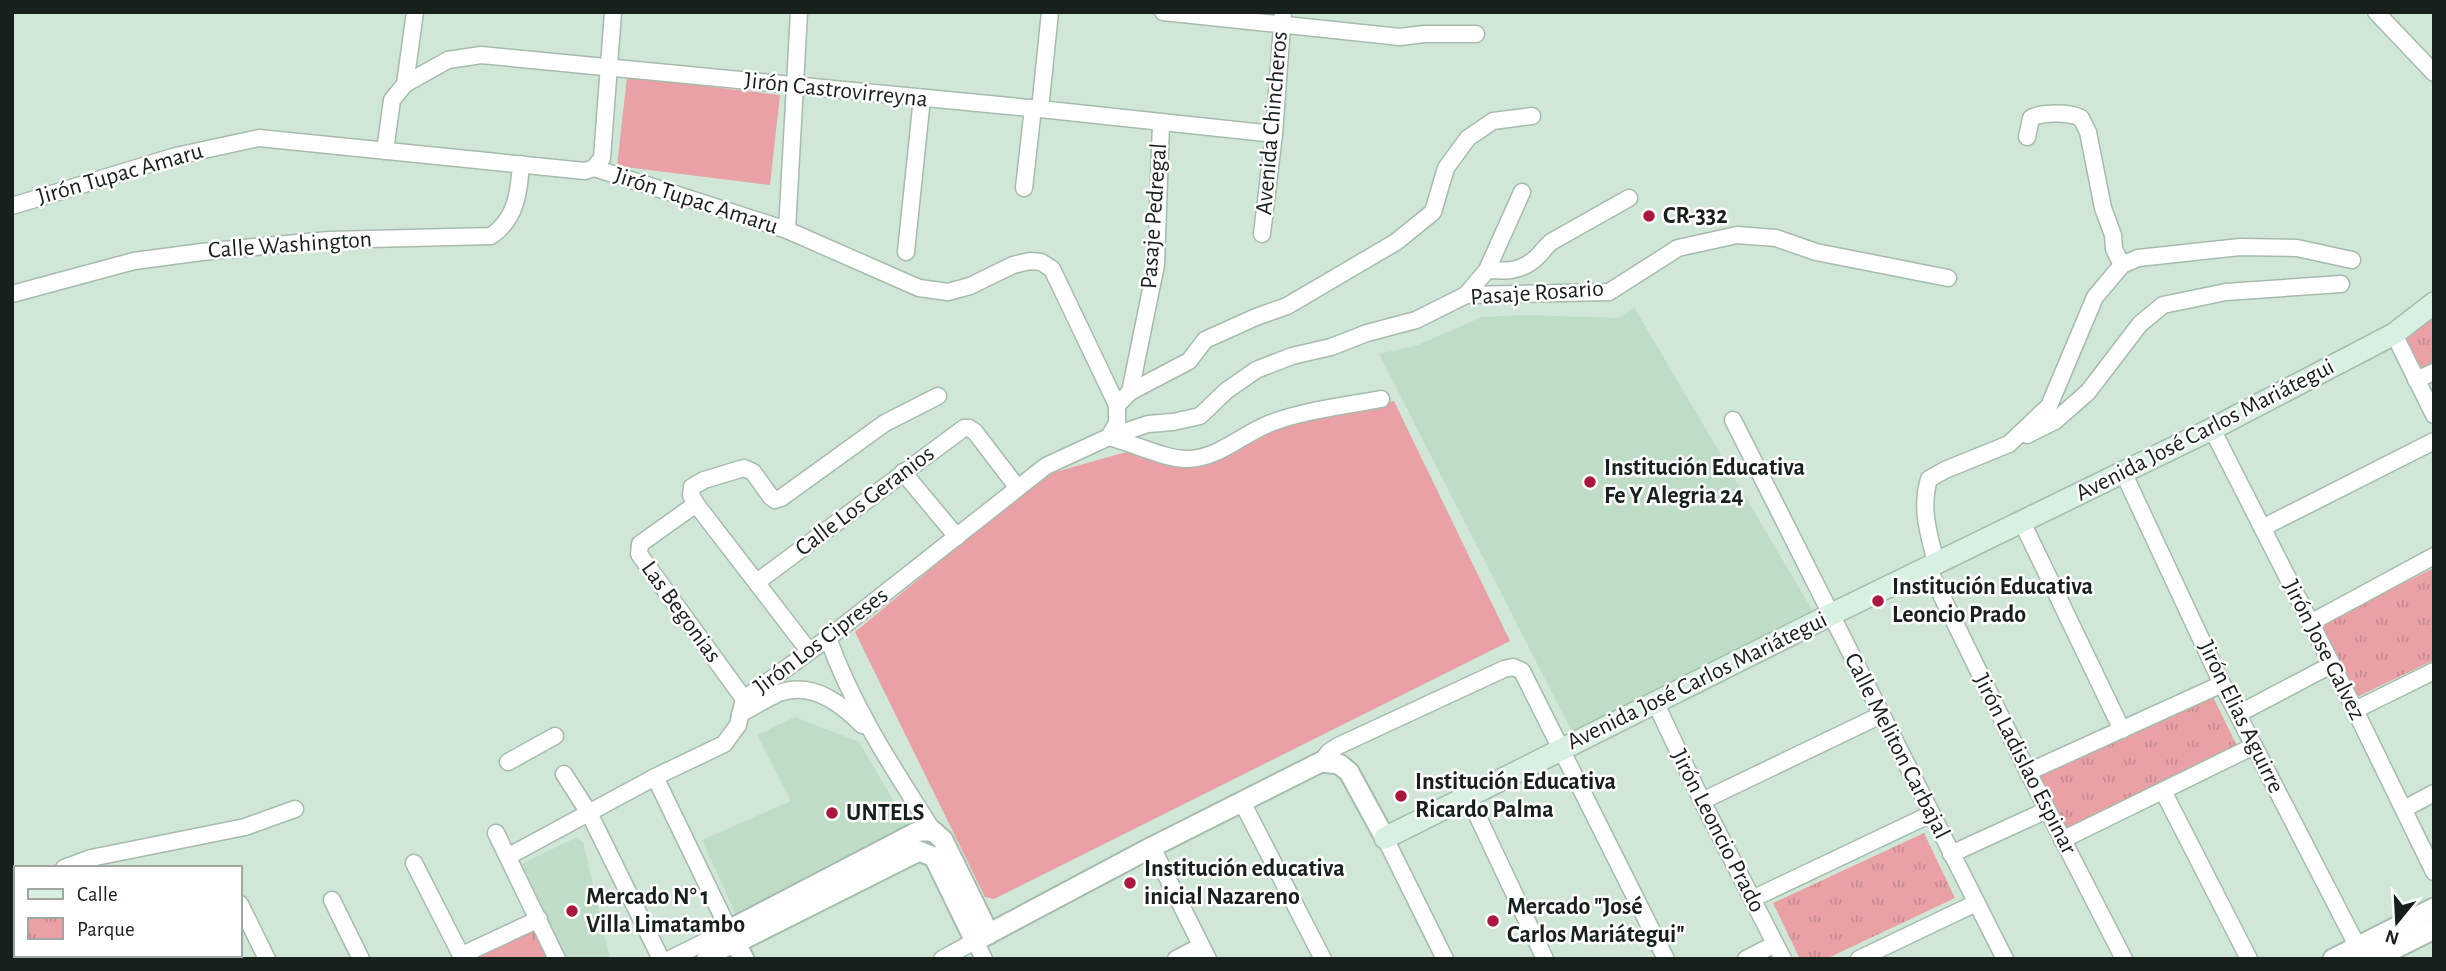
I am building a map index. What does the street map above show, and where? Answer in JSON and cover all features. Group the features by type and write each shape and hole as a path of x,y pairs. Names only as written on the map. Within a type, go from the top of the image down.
{"main road":[{"name":"Avenida José Carlos Mariátegui","path":"1385,838 1830,615 2212,429 2394,334 2434,303"}],"street":[{"path":"385,151 392,100 405,85 415,12"},
{"path":"594,168 601,159 613,12"},
{"path":"786,230 799,12"},
{"path":"1024,188 1050,12"},
{"path":"1163,12 1282,18 1400,37 1476,34"},
{"path":"2376,12 2434,73"},
{"name":"Avenida Chincheros","path":"1262,234 1274,134 1282,18"},
{"name":"Jirón Castrovirreyna","path":"405,85 448,60 481,55 1037,108 1274,134"},
{"path":"906,252 922,99"},
{"path":"2027,137 2031,118 2036,115 2070,114 2081,118 2088,132 2114,249 2122,265"},
{"path":"1381,399 1268,424 1206,457 1170,457 1110,437 1117,423 1117,405 1130,392 1189,361 1205,340 1287,306 1396,242 1433,212 1446,168 1468,138 1493,121 1532,116"},
{"name":"Pasaje Pedregal","path":"1130,392 1156,265 1161,123"},
{"name":"Jirón Tupac Amaru","path":"12,206 176,156 259,138 585,171 594,168 786,230 919,288 948,292 970,286 1013,265 1030,261 1041,262 1052,269 1117,405"},
{"name":"Calle Washington","path":"12,294 134,261 202,252 316,240 491,236 505,225 518,198 521,164"},
{"path":"1466,295 1487,270 1522,192"},
{"path":"1487,270 1513,271 1533,261 1551,242 1629,198"},
{"name":"Pasaje Rosario","path":"1110,437 1148,424 1200,416 1226,391 1256,370 1292,356 1332,347 1367,332 1416,320 1466,295 1609,292 1678,248 1737,235 1776,238 1816,252 1948,278"},
{"path":"2009,444 2049,406 2095,297 2122,265 2138,258 2240,247 2297,248 2352,260"},
{"path":"2009,444 2055,421 2088,392 2140,324 2162,305 2226,292 2341,284"},
{"path":"2394,334 2434,415"},
{"path":"2416,380 2434,372"},
{"path":"809,651 695,504 691,495 692,487 704,480 744,468 753,472 771,497 775,500 781,498 885,423 939,396"},
{"name":"Calle Meliton Carbajal","path":"1732,421 2005,959"},
{"name":"Calle Los Geranios","path":"757,582 964,428 975,432 1017,487"},
{"name":"Jirón Jose Galvez","path":"2212,429 2434,872"},
{"name":"Jirón Los Cipreses","path":"509,856 656,777 724,744 738,724 742,707 809,651 1046,466 1110,437"},
{"path":"2262,528 2434,441"},
{"name":"Jirón Ladislao Espinar","path":"2009,444 1929,479 1924,493 1924,514 1932,565 2028,772 2124,959"},
{"path":"903,472 957,537"},
{"name":"Jirón Elias Aguirre","path":"2123,472 2222,684 2361,953"},
{"name":"Las Begonias","path":"695,504 639,544 639,554 742,707"},
{"path":"2022,522 2122,730"},
{"path":"2310,623 2434,556"},
{"path":"828,638 847,686 873,737 933,831 943,840 983,945"},
{"path":"2238,714 2331,665"},
{"path":"942,959 983,945 1152,847 1321,762 1329,752 1355,738 1513,667 1522,671 1562,748 1663,958"},
{"path":"2355,710 2434,671"},
{"path":"2028,772 2222,684"},
{"path":"742,707 781,693 800,690 820,693 850,712 873,737"},
{"name":"Jirón Leoncio Prado","path":"1655,702 1779,952"},
{"path":"1702,801 1881,715"},
{"path":"508,762 555,736"},
{"path":"2062,840 2254,746"},
{"path":"1321,762 1339,764 1349,772 1385,838 1442,958"},
{"path":"564,774 589,813 661,959"},
{"path":"656,777 737,944"},
{"path":"2163,790 2249,959"},
{"path":"2404,809 2434,793"},
{"path":"1468,796 1545,959"},
{"path":"1242,802 1322,959"},
{"path":"69,866 91,858 245,827 295,809"},
{"path":"1951,853 2047,810"},
{"path":"1752,899 1931,814"},
{"path":"670,959 737,944 919,831 933,831"},
{"path":"496,833 557,959"},
{"path":"1152,847 1204,952 1175,959"},
{"path":"705,959 919,851 934,857 983,945"},
{"path":"414,863 462,957 539,919"},
{"path":"332,900 361,959"},
{"path":"1859,959 1976,903"},
{"path":"242,908 267,959"},
{"path":"2333,959 2361,953 2434,908"},
{"path":"2374,959 2434,929"},
{"path":"1746,959 1779,952"}],"shaded area":[{"name":"Institución Educativa Fe Y Alegria 24","path":"1634,307 1812,610 1573,734 1379,354 1418,345 1482,317 1525,315 1618,318"},
{"name":"UNTELS","path":"795,717 859,742 908,825 736,915 702,840 791,801 757,735"},
{"name":"Mercado N° 1 Villa Limatambo","path":"575,838 583,842 610,959 567,959 522,864"}],"green space":[{"path":"627,77 780,95 770,185 617,166"},
{"path":"2434,314 2434,363 2423,368 2415,363 2404,342"},
{"path":"1394,401 1510,641 994,899 985,897 855,632 1048,474 1137,449 1173,462 1267,428 1335,411"},
{"path":"2434,568 2434,660 2357,697 2320,624"},
{"path":"2211,693 2238,748 2065,832 2038,777"},
{"path":"1924,833 1955,898 1826,959 1800,959 1773,903"},
{"path":"532,927 547,959 473,959 472,957"},
{"path":"530,934 542,959 480,959"}],"place":[{"name":"CR-332","path":"1649,216"},
{"name":"Institución Educativa Fe Y Alegria 24","path":"1590,482"},
{"name":"Institución Educativa Leoncio Prado","path":"1878,601"},
{"name":"Institución Educativa Ricardo Palma","path":"1401,796"},
{"name":"UNTELS","path":"832,813"},
{"name":"Institución educativa inicial Nazareno","path":"1130,883"},
{"name":"Mercado N° 1 Villa Limatambo","path":"572,911"},
{"name":"Mercado \"José Carlos Mariátegui\"","path":"1493,921"}]}
